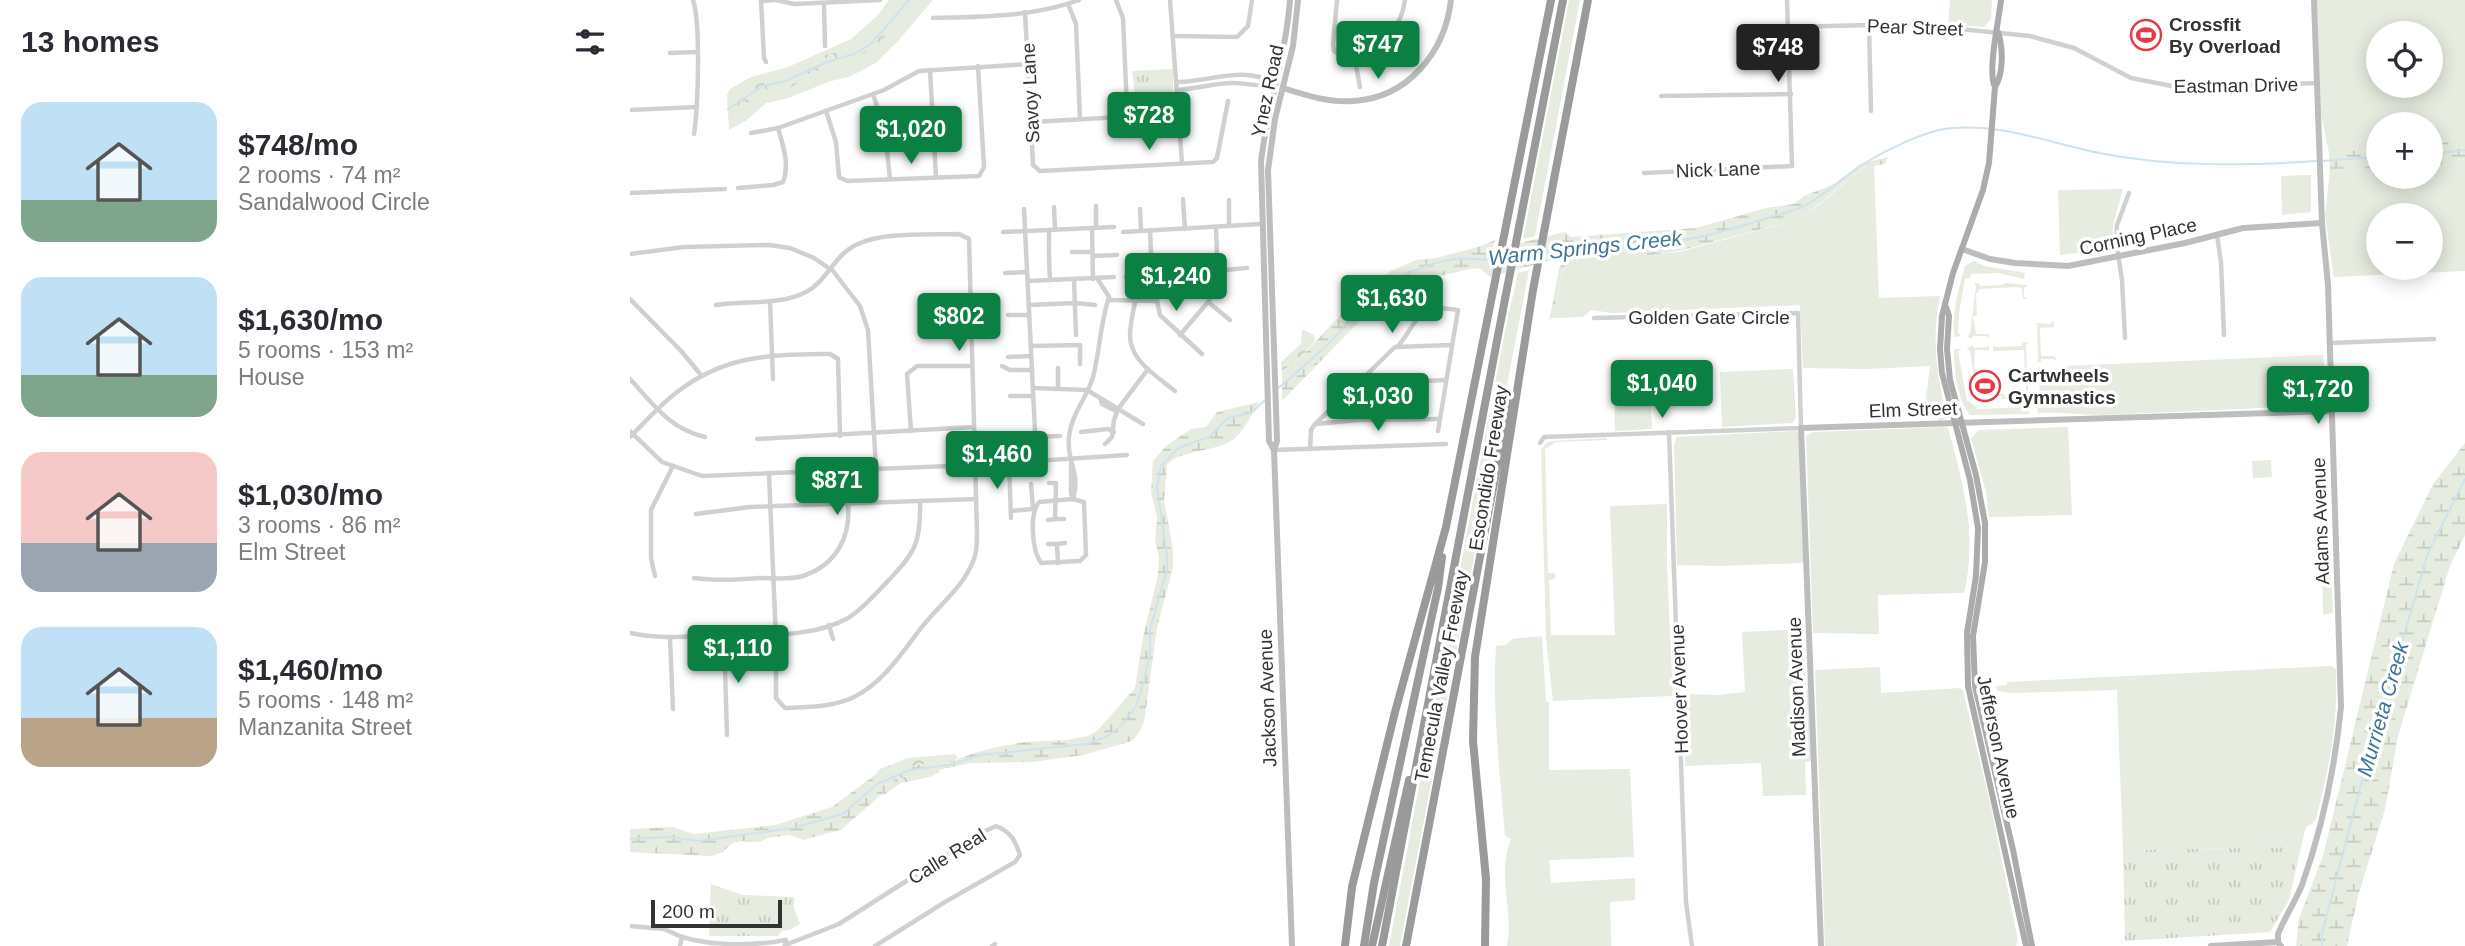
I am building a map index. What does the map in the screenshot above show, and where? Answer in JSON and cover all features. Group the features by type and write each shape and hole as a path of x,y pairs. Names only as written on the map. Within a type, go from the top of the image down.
{"highway":[{"path":"1345,946 1352,887 1395,712 1446,527 1551,0"},
{"name":"Escondido Freeway","path":"1426,713 1563,0"},
{"name":"Escondido Freeway","path":"1485,946 1486,880 1472,723 1475,657 1533,290 1588,0"},
{"name":"Temecula Valley Freeway","path":"1406,946 1495,470 1533,290"},
{"path":"1364,946 1374,883 1438,589 1446,527"},
{"path":"1372,946 1402,807 1426,713"},
{"name":"Temecula Valley Freeway","path":"1382,946 1426,713"}],"main road":[{"name":"Jefferson Avenue","path":"2001,0 1998,32 2001,43 1999,81 1995,87 1992,137 1983,190 1942,316 1940,349 1942,373 1970,480 1978,528 1976,576 1968,619 1968,686 2026,946"},
{"name":"Jefferson Avenue","path":"1946,306 1949,316 1947,349 1950,380 1983,506 1984,562 1973,636 1973,672 2032,946"},
{"path":"1978,528 1984,562"},
{"path":"1990,786 2001,817 2006,821"}],"street":[{"path":"693,0 696,9 697,107 694,134"},
{"path":"766,62 761,0 793,4 880,0"},
{"path":"933,18 983,17 1025,12 1079,0"},
{"path":"1032,122 1122,117 1127,109 1124,18 1116,0"},
{"path":"1170,0 1182,163 1208,163 1217,159 1228,101"},
{"path":"1174,36 1237,37 1248,26 1252,0"},
{"name":"Ynez Road","path":"1264,189 1265,132 1284,48 1290,0"},
{"name":"Ynez Road","path":"1264,189 1271,139 1293,46 1298,0"},
{"path":"1337,0 1334,51 1342,57 1374,48 1388,38 1402,17 1405,0"},
{"path":"1177,82 1235,74 1267,79 1275,85 1316,98 1352,102 1376,97 1402,85 1424,66 1446,27 1451,0"},
{"path":"1661,96 1791,94 1787,0"},
{"name":"Adams Avenue","path":"2279,944 2278,934 2301,887 2328,789 2339,726 2341,680 2328,282 2322,223 2314,0"},
{"path":"824,3 825,46"},
{"path":"1068,4 1076,24 1080,119"},
{"name":"Savoy Lane","path":"1025,12 1033,166 1041,171 1182,163"},
{"path":"1869,25 1871,111"},
{"name":"Pear Street","path":"1789,27 1915,25 1998,32"},
{"name":"Eastman Drive","path":"1998,32 2046,39 2074,48 2131,78 2156,84 2182,88 2317,83"},
{"path":"670,53 696,52"},
{"path":"1354,55 1360,87"},
{"path":"751,133 778,128 873,94 919,71 1028,64"},
{"path":"825,111 836,142 839,177 846,181 979,176 984,167 978,66"},
{"path":"930,70 936,177"},
{"path":"1177,90 1226,83 1266,87 1275,85"},
{"path":"873,94 885,131 890,179"},
{"name":"Nick Lane","path":"1644,173 1792,166 1791,94"},
{"path":"630,110 697,107"},
{"path":"738,188 783,182 786,173 784,148 778,128"},
{"path":"630,193 725,189"},
{"name":"Jackson Avenue","path":"1264,189 1261,224 1266,264"},
{"name":"Jackson Avenue","path":"1264,189 1272,408 1269,440 1274,450 1292,946"},
{"path":"2125,338 2117,225 2129,193"},
{"path":"1183,199 1185,229"},
{"path":"1229,200 1229,226"},
{"path":"1096,206 1093,254 1095,278 1108,299 1134,304 1155,301"},
{"path":"1050,280 1049,255 1054,207"},
{"path":"1024,209 1036,452"},
{"path":"1140,209 1140,231"},
{"name":"Corning Place","path":"1962,249 1990,259 2068,266 2243,228 2322,223"},
{"path":"1123,232 1261,224"},
{"path":"1003,232 1114,227"},
{"path":"1180,335 1208,302 1218,285 1216,227"},
{"path":"1150,230 1152,277 1160,316 1202,354"},
{"path":"716,305 791,298 808,291 845,253 860,242 959,234 969,240 977,533 975,557 965,576 907,648 875,683 852,698 827,705 785,708 776,698 769,474"},
{"path":"2217,235 2221,262 2224,335"},
{"path":"630,251 769,245 790,248 814,258 830,269 860,306 868,330 876,469"},
{"path":"1072,252 1116,255"},
{"path":"1151,260 1181,258"},
{"path":"1191,272 1247,268"},
{"path":"1005,273 1027,272"},
{"path":"1028,281 1114,277"},
{"path":"1126,277 1152,277"},
{"path":"1074,280 1076,335"},
{"path":"630,299 701,375"},
{"path":"1073,499 1068,439 1072,419 1092,379 1102,317 1108,299"},
{"path":"770,301 773,379"},
{"path":"1208,302 1230,320"},
{"path":"924,303 971,305"},
{"path":"1134,304 1130,336 1132,349 1148,369 1175,391"},
{"path":"1029,305 1095,305"},
{"path":"1310,449 1311,430 1315,424 1398,346 1409,334 1420,313 1430,309 1458,310 1438,431"},
{"name":"Golden Gate Circle","path":"1594,318 1797,313 1801,428"},
{"path":"1008,315 1030,315"},
{"path":"2329,343 2434,339"},
{"path":"1398,346 1452,345"},
{"path":"1031,346 1090,347"},
{"path":"1080,347 1080,364"},
{"path":"840,436 838,359 830,354 772,356 724,365 701,375 674,394 631,434 662,462 702,476 1070,462 1127,455"},
{"path":"1008,357 1031,356"},
{"path":"911,432 907,374 917,366 972,366"},
{"path":"1002,366 1010,370 1032,370"},
{"path":"1058,368 1058,388"},
{"path":"1105,444 1114,432 1117,410 1148,369"},
{"path":"630,379 676,426 705,437"},
{"path":"1357,384 1445,380"},
{"path":"1033,388 1087,390 1143,424"},
{"path":"1010,396 1033,396"},
{"name":"Elm Street","path":"1540,443 1544,437 2331,411"},
{"path":"1315,424 1358,420 1439,419"},
{"path":"757,439 974,427"},
{"name":"Madison Avenue","path":"1801,428 1821,946"},
{"path":"1081,432 1108,429 1114,432"},
{"name":"Hoover Avenue","path":"1669,432 1686,902 1692,946"},
{"path":"1012,438 1060,436"},
{"path":"1274,450 1446,444"},
{"path":"1009,463 1011,518"},
{"path":"655,576 651,558 651,510 673,466"},
{"path":"1049,483 1056,483 1055,519"},
{"path":"1011,511 1033,509 1039,502 1073,499 1084,502 1086,555 1080,561 1041,563 1036,555 1033,509 1031,484"},
{"path":"696,514 750,507 976,499"},
{"path":"630,634 670,638 776,633 828,625 847,618 864,606 903,566 914,549 921,532 920,501"},
{"path":"694,578 716,581 801,576 822,568 838,552 847,534 848,504"},
{"path":"1048,520 1064,519"},
{"path":"1048,544 1065,543"},
{"path":"1057,544 1058,563"},
{"path":"828,625 832,639"},
{"path":"724,635 727,735"},
{"path":"670,638 673,709"},
{"name":"Calle Real","path":"785,944 815,935 848,919 983,832 996,826 1012,835 1020,855 1015,862 875,946"},
{"path":"630,926 664,929 698,942 728,945 785,944"},
{"path":"680,946 682,937"},
{"path":"2211,946 2279,944"}],"green space":[{"path":"889,0 933,0 876,63 849,77 766,103 747,120 729,130 727,95 730,89 751,77 788,67 851,39 878,15"},
{"path":"905,0 915,0 901,17 894,17 892,15"},
{"path":"1569,0 1580,0 1535,236 1523,239"},
{"path":"1950,0 1992,0 1991,19 1984,27 1948,24"},
{"path":"2317,0 2465,0 2465,139 2443,142 2443,112 2366,112 2366,149 2329,153 2321,114"},
{"path":"879,26 888,27 889,30 879,47 839,67 822,68 791,87 764,92 735,114 728,115 728,104 748,88 823,55 855,49"},
{"path":"1173,69 1173,111 1137,112 1132,71"},
{"path":"2465,139 2465,163 2443,165 2443,142"},
{"path":"2366,149 2366,168 2330,170 2329,153"},
{"path":"1888,157 1885,164 1862,168 1796,220 1679,251 1651,255 1601,252 1578,254 1568,261 1563,270 1555,311 1551,311 1559,269 1564,259 1555,263 1555,259 1490,277 1481,269 1474,268 1423,280 1382,298 1282,401 1282,371 1299,360 1340,315 1374,284 1391,271 1416,260 1436,258 1495,240 1493,247 1496,249 1565,232 1571,237 1696,228 1766,208 1794,204 1804,196 1834,184 1860,164"},
{"path":"2465,163 2465,271 2443,272 2443,203 2366,203 2366,276 2334,277 2325,216 2330,170 2366,168 2366,189 2443,189 2443,165"},
{"path":"1874,166 1879,298 1940,296 1936,357 1947,418 1939,421 1926,398 1930,366 1803,368 1800,305 1612,313 1591,310 1583,317 1549,320 1551,311 1555,311 1563,271 1568,261 1578,254 1601,252 1651,255 1679,252 1796,220 1823,202 1862,168"},
{"path":"2311,175 2311,212 2282,215 2281,176"},
{"path":"2123,189 2113,225 2113,242 2105,250 2060,255 2058,190"},
{"path":"1974,261 1985,266 2025,273 2024,279 1998,273 1971,274 1970,279 1965,278 1959,313 1958,333 1961,336 1955,337 1955,311 1960,283 1965,266"},
{"path":"1529,270 1400,946 1389,946 1505,331 1518,273"},
{"path":"1974,283 1979,283 1980,286 2005,283 2027,285 2024,288 2024,297 2027,299 2023,299 2022,288 2016,287 1980,289 1976,294 1977,316 1973,316 1976,334 1989,334 1988,339 1986,336 1973,336 1972,339 1967,336 1970,334 1976,286"},
{"path":"2052,321 2054,327 2040,328 2041,356 2055,356 2056,361 2041,359 2041,362 2036,362 2037,324 2034,323 2051,324"},
{"path":"1302,329 1314,335 1315,341 1299,360 1282,371 1281,362 1301,344"},
{"path":"2023,342 2029,343 2026,345 2029,376 2025,376 2024,350 1993,351 1994,344 1995,347 2022,346"},
{"path":"1972,345 1974,348 1989,345 1989,350 1975,350 1974,369 1977,369 1977,379 1991,379 1994,394 2004,396 2026,394 2026,381 2030,380 2028,396 2031,398 2001,399 2001,396 1979,397 1979,400 1975,400 1977,395 1973,392 1972,385 1975,383 1970,351 1967,349"},
{"path":"1954,349 1961,349 1958,352 1967,401 1977,409 2027,407 2029,404 2029,414 1970,415 1959,393"},
{"path":"2323,355 2328,399 2325,405 2103,415 2038,413 2039,370 2036,368 2059,370 2065,366"},
{"path":"1793,369 1796,417 1793,423 1722,427 1720,372"},
{"path":"1649,376 1652,429 1615,431 1614,377"},
{"path":"1259,402 1234,439 1217,447 1180,456 1167,465 1164,500 1173,549 1173,567 1157,628 1144,722 1132,741 1083,755 1033,762 971,763 900,778 841,830 803,840 789,835 759,842 739,841 723,852 711,856 630,852 630,829 672,827 694,834 775,825 832,807 876,774 923,764 951,762 1002,746 1067,740 1088,736 1097,731 1135,688 1143,637 1158,575 1159,557 1155,541 1157,517 1151,492 1153,461 1167,445 1191,429 1206,427 1217,412"},
{"path":"2068,427 2072,515 1989,517 1986,492 1971,439 1978,430"},
{"path":"1948,428 1954,449 1967,510 1970,551 1964,593 1878,595 1879,634 1813,633 1806,436 1813,432"},
{"path":"1799,433 1804,563 1677,565 1674,444 1677,437"},
{"path":"1607,438 1556,442 1545,449 1548,573 1555,573 1555,579 1549,580 1551,635 1615,635 1610,506 1667,504 1673,696 1553,701 1546,639 1541,450 1546,443 1552,441"},
{"path":"2465,443 2465,535 2450,566 2398,736 2385,809 2358,896 2347,946 2296,946 2299,918 2323,856 2394,564 2433,484"},
{"path":"2271,460 2272,477 2253,478 2252,461"},
{"path":"2331,569 2333,613 2323,615 2322,570"},
{"path":"1804,629 1812,761 1805,762 1806,795 1763,796 1761,763 1685,766 1683,697 1687,694 1745,692 1742,632"},
{"path":"1542,636 1546,702 1549,702 1549,770 1630,769 1634,857 1549,860 1551,883 1635,878 1635,900 1610,902 1611,946 1507,946 1509,932 1505,866 1511,839 1505,836 1499,765 1495,694 1496,646 1506,645 1512,639"},
{"path":"2331,666 2336,669 2336,709 2332,745 2316,819 2306,827 2301,847 2123,850 2117,690 2010,693 1997,691 1996,686 2007,685 2007,682"},
{"path":"1880,667 1881,693 1960,688 1963,691 1991,807 2018,941 2016,946 1825,946 1815,670"},
{"path":"955,754 958,758 951,762 923,764 876,774 880,769 908,758"},
{"path":"939,769 940,772 930,777 901,783 882,796 892,783 899,779"},
{"path":"2301,847 2289,900 2270,932 2125,941 2123,850"},
{"path":"711,884 743,895 794,897 794,908 800,924 782,931 778,936 709,936"}],"waterway":[{"path":"728,109 763,86 786,81 827,62 854,54 871,44 909,0"},
{"name":"Warm Springs Creek","path":"1544,252 1577,246 1676,241 1746,225 1804,206 1886,151 1929,133 1953,128 1991,129 2099,153 2152,161 2234,164 2316,161"},
{"name":"Warm Springs Creek","path":"2443,153 2465,150"},
{"name":"Warm Springs Creek","path":"2322,161 2366,158"},
{"name":"Warm Springs Creek","path":"1516,258 1538,253"},
{"name":"Warm Springs Creek","path":"1277,389 1324,348 1370,300 1398,279 1433,264 1454,259 1497,260"},
{"name":"Warm Springs Creek","path":"630,839 668,837 699,841 792,828 843,814 877,784 910,770 949,765 981,755 1087,744 1106,737 1120,727 1136,706 1150,653 1150,629 1167,569 1157,487 1161,466 1178,448 1209,437 1228,418 1251,413 1265,400"},
{"name":"Murrieta Creek","path":"2322,946 2322,934 2362,780 2428,553 2465,479"}],"place":[{"name":"Crossfit By Overload","path":"2146,35"},
{"name":"Cartwheels Gymnastics","path":"1985,386"}]}
